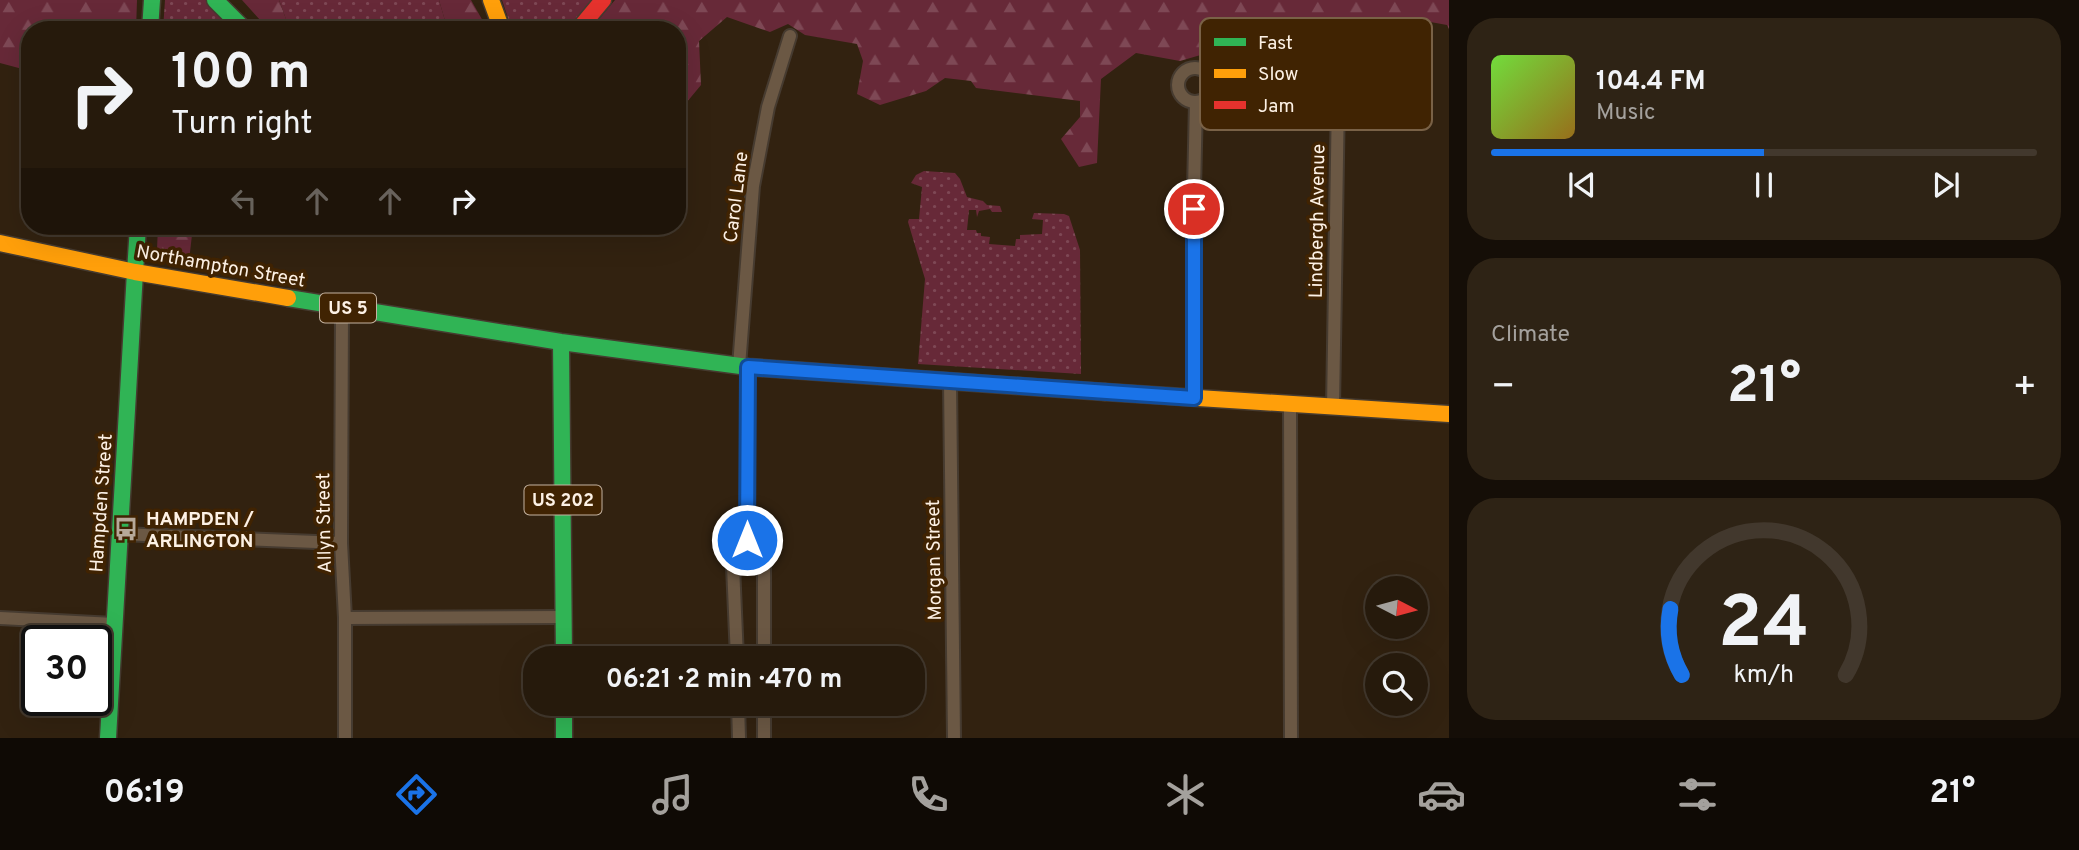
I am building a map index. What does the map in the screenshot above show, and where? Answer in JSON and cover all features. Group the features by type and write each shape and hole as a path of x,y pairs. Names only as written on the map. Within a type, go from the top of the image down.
{"main road":[{"path":"151,21 152,0"},
{"path":"215,0 236,21"},
{"path":"491,0 499,21"},
{"path":"586,21 603,0"},
{"name":"Hampden Street","path":"108,738 137,235"},
{"name":"Northampton Street","path":"0,243 135,272 561,342"},
{"name":"US 5","path":"561,342 743,366 1449,414"},
{"name":"US 202","path":"561,342 564,646"},
{"path":"564,716 564,738"}],"street":[{"name":"Carol Lane","path":"747,540 743,366 753,186 768,107 790,36"},
{"path":"1194,398 1193,234 1196,102"},
{"name":"Lindbergh Avenue","path":"1333,408 1337,130"},
{"name":"Allyn Street","path":"342,307 341,543 345,618 345,738"},
{"name":"Morgan Street","path":"950,382 954,738"},
{"path":"1290,405 1291,738"},
{"path":"120,534 341,543"},
{"path":"736,646 733,566 737,544 747,540 758,542 764,551 764,646"},
{"path":"345,618 564,617"},
{"path":"0,618 114,624"},
{"path":"738,716 739,738"},
{"path":"764,716 764,738"}],"green space":[{"path":"0,0 137,0 136,21 21,21 21,69 0,63"},
{"path":"165,0 208,0 228,21 164,21"},
{"path":"242,0 279,0 287,21 261,21"},
{"path":"279,0 439,0 445,21 287,21"},
{"path":"439,0 471,0 483,21 445,21"},
{"path":"502,0 593,0 576,21 509,21"},
{"path":"615,0 1449,0 1449,29 1447,25 1432,22 1432,18 1200,18 1200,55 1180,61 1136,53 1101,79 1097,163 1079,167 1061,139 1080,117 1080,101 976,88 971,81 945,78 926,91 880,105 857,94 863,61 857,44 805,35 788,24 770,32 727,17 699,41 701,85 686,103 686,21 598,21"},
{"path":"924,171 955,173 967,197 983,201 987,205 1000,206 1002,212 992,212 990,209 979,211 977,217 976,210 969,210 967,230 976,230 981,236 990,237 989,244 1015,246 1020,235 1042,234 1043,220 1032,219 1034,213 1069,216 1080,250 1081,374 918,364 925,279 908,222 909,219 919,219 922,187 911,183 916,175"},
{"path":"158,235 192,235 189,261 157,250"}],"traffic: fast":[{"path":"151,21 152,0"},
{"path":"215,0 236,21"},
{"path":"135,272 137,235"},
{"path":"108,738 135,272"},
{"path":"288,298 561,342 748,367 1105,392"},
{"path":"561,342 564,646"},
{"path":"564,716 564,738"}],"traffic: slow":[{"path":"491,0 499,21"},
{"path":"0,243 135,272 288,298"},
{"path":"1105,392 1449,414"}],"traffic: jam":[{"path":"586,21 603,0"}],"place":[{"name":"HAMPDEN / ARLINGTON","path":"126,529"}],"route":[{"path":"747,540 748,367 1194,398 1194,209"}]}
